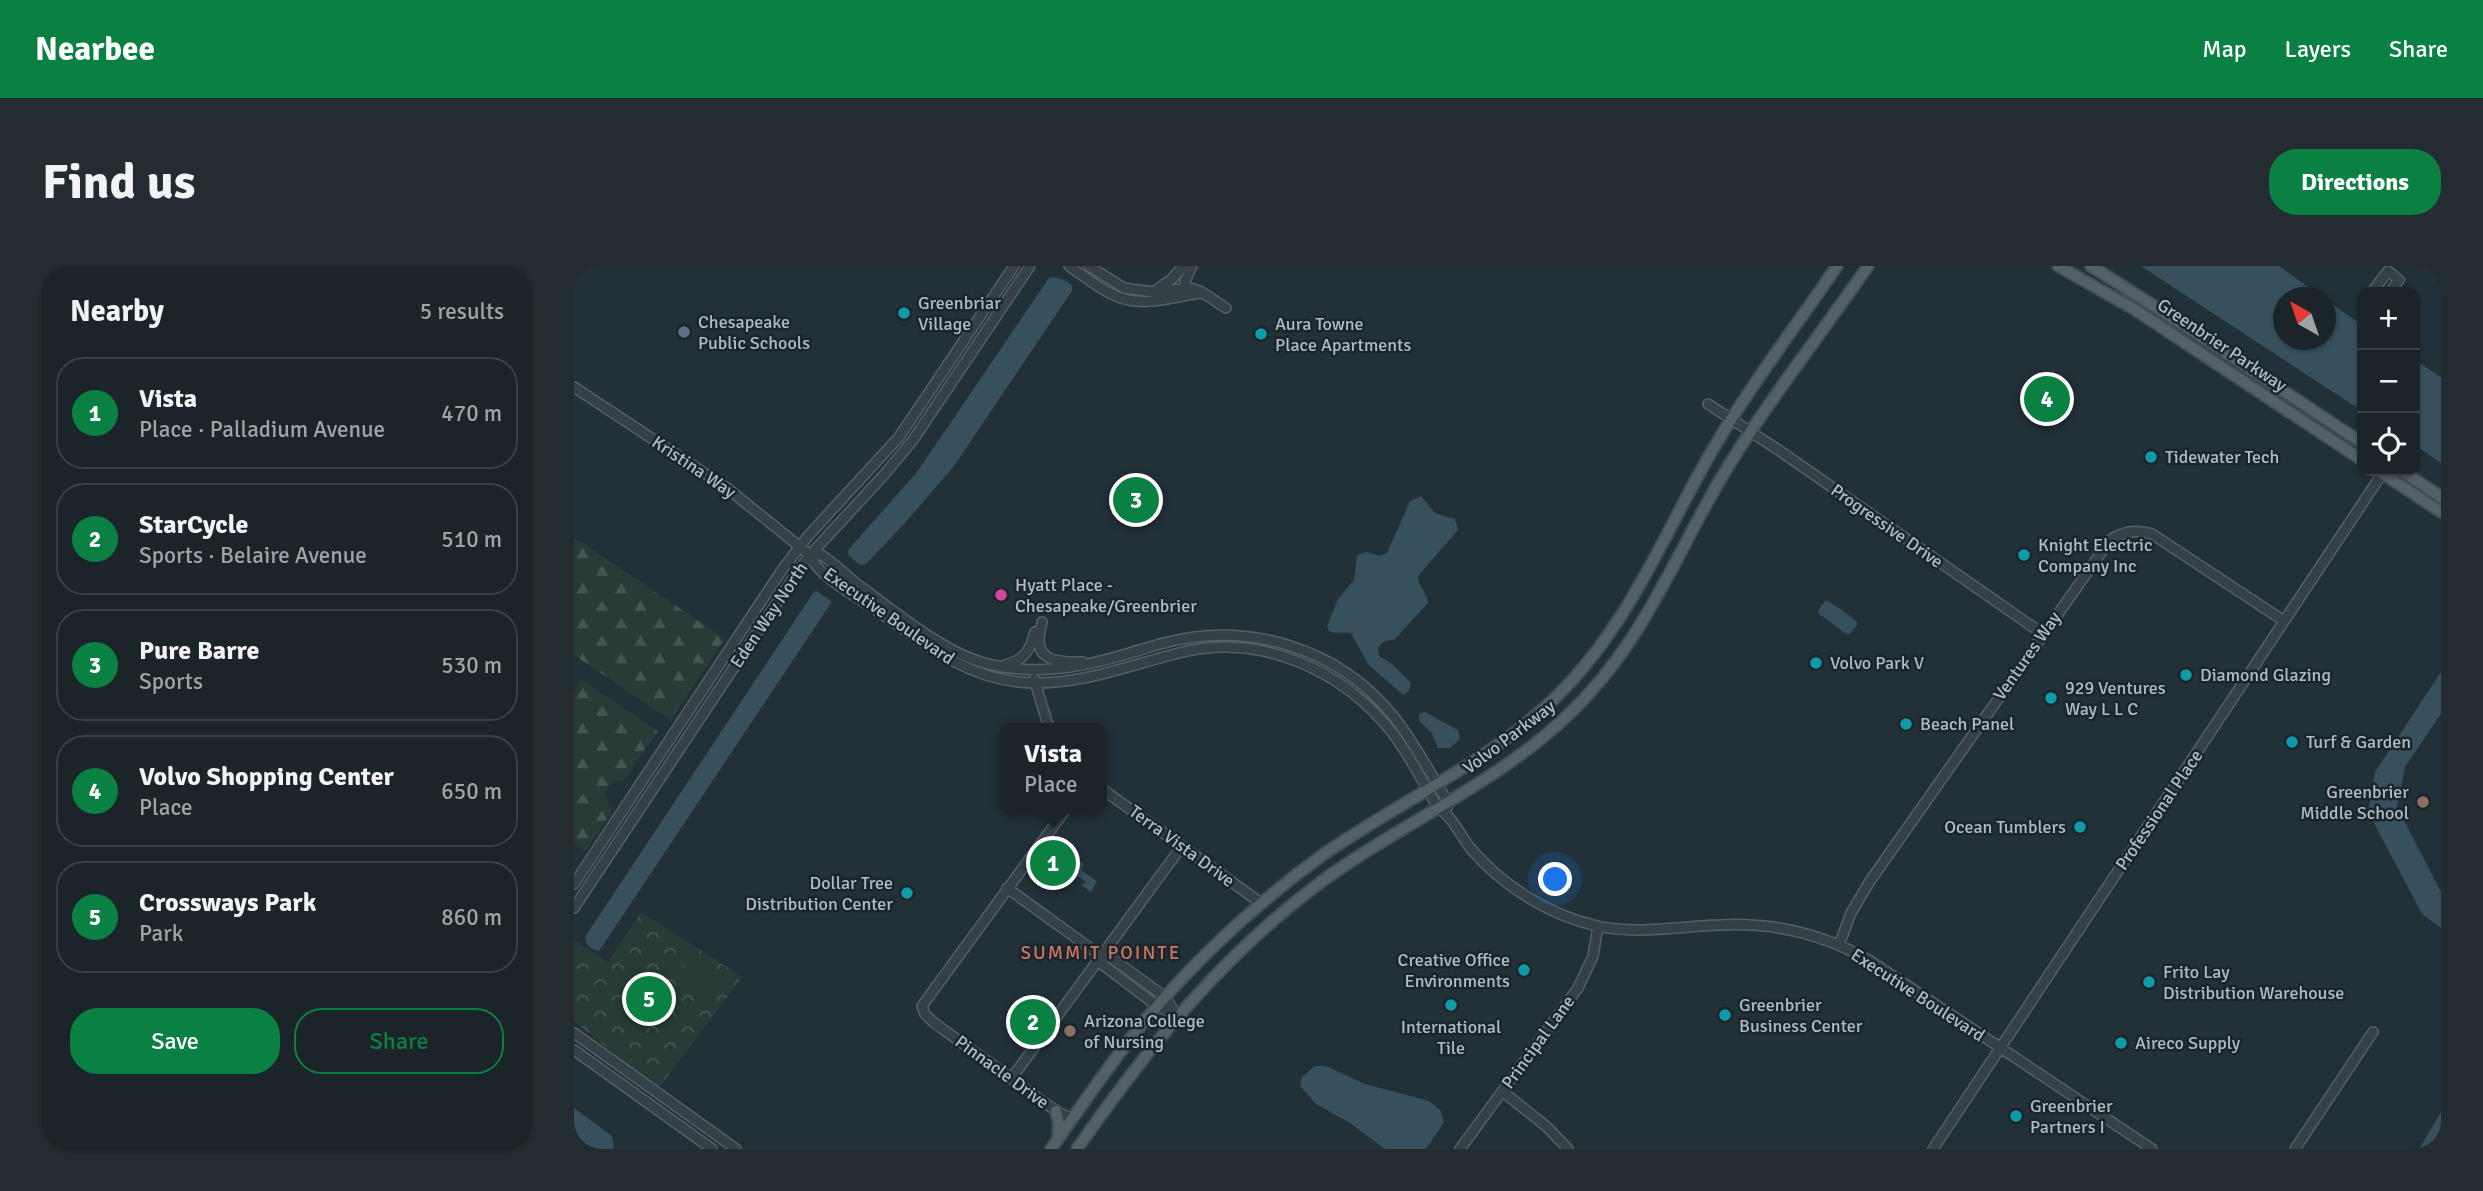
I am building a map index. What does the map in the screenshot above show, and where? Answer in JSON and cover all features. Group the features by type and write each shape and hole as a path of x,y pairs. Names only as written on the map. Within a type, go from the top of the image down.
{"main road":[{"name":"Volvo Parkway","path":"1054,1145 1161,1002 1204,956 1261,904 1335,847 1478,760 1520,729 1558,695 1592,657 1636,594 1731,419 1837,266"},
{"name":"Volvo Parkway","path":"1077,1149 1135,1067 1177,1016 1238,952 1294,903 1349,863 1444,807 1527,750 1567,716 1602,678 1648,615 1721,479 1751,432 1868,266"},
{"name":"Greenbrier Parkway","path":"2058,266 2134,309 2357,457"},
{"name":"Greenbrier Parkway","path":"2091,266 2357,440"},
{"path":"2388,476 2441,512"},
{"path":"2410,476 2441,497"},
{"path":"1054,1145 1059,1124 1056,1111"},
{"path":"1072,1119 1080,1132 1072,1149"}],"street":[{"name":"Eden Way North","path":"574,884 760,602 800,547 899,437 1014,266"},
{"name":"Eden Way North","path":"574,909 810,555 913,440 1030,266"},
{"path":"1069,266 1108,292 1128,300 1145,301 1196,289 1226,308"},
{"path":"1089,266 1124,288 1181,292"},
{"path":"1181,292 1187,266"},
{"path":"1153,292 1187,266"},
{"path":"2393,275 2400,266"},
{"path":"2376,287 2388,271 2399,280 2394,287"},
{"name":"Kristina Way","path":"574,387 727,488 810,555"},
{"name":"Progressive Drive","path":"1708,404 2043,634"},
{"name":"Professional Place","path":"1933,1149 2379,476"},
{"name":"Ventures Way","path":"1839,945 1851,912 1870,881 2104,547 2118,535 2133,531 2156,536 2284,621"},
{"name":"Executive Boulevard","path":"1432,787 1393,734 1361,700 1318,670 1274,654 1233,648 1194,649 1083,679 1037,683 1005,680 944,657 813,564 810,555 821,555 945,645 970,658 1000,666 1027,670 1072,668 1172,641 1210,635 1264,639 1301,649 1347,673 1377,698 1402,728 1432,787 1473,850 1510,886 1541,905 1598,926 1630,930 1723,924 1773,926 1800,931 1839,945 1869,960 2152,1149"},
{"path":"1000,666 1017,661 1026,654 1042,622 1039,645 1046,657 1060,662 1099,662"},
{"path":"1027,670 1037,683 1048,723"},
{"name":"Terra Vista Drive","path":"1107,793 1261,904"},
{"path":"1062,814 1007,888 1101,956 1110,956 1177,1016"},
{"path":"1011,1079 1182,846"},
{"name":"Pinnacle Drive","path":"1007,888 922,1006 933,1022 1056,1111 1072,1119"},
{"name":"Principal Lane","path":"1460,1149 1584,978 1593,956 1598,926"},
{"path":"574,1032 736,1149"},
{"path":"2295,1149 2373,1032"},
{"path":"574,1050 712,1149"},
{"path":"1502,1091 1547,1128 1567,1149"},
{"path":"638,1096 659,1103 665,1099"}],"green space":[{"path":"574,537 725,639 670,720 574,655"},
{"path":"582,680 658,731 623,781 614,780 604,794 612,811 586,851 574,844 574,692"},
{"path":"641,912 742,977 658,1089 574,1021 574,940 608,962"},
{"path":"687,962 715,981 704,998 675,979"}],"water":[{"path":"2141,266 2279,266 2308,287 2273,287 2273,350 2336,350 2336,307 2357,322 2357,408"},
{"path":"1056,277 1068,282 1072,291 954,466 905,523 866,564 860,565 848,555 849,549 917,472 1049,278"},
{"path":"2420,363 2441,377 2441,463 2420,448"},
{"path":"1421,496 1435,513 1455,519 1458,530 1418,576 1428,603 1395,639 1383,642 1378,648 1379,656 1392,664 1411,683 1409,691 1403,695 1368,664 1351,633 1332,632 1327,626 1338,599 1354,580 1357,555 1367,552 1380,556 1387,553 1410,501"},
{"path":"816,591 831,603 599,951 591,948 585,937"},
{"path":"1826,600 1857,622 1850,634 1846,634 1818,613"},
{"path":"2441,672 2441,714 2405,767 2397,807 2441,892 2441,928 2422,914 2368,812 2375,772"},
{"path":"1425,712 1458,730 1460,739 1450,748 1438,748 1431,732 1419,721 1419,714"},
{"path":"1077,859 1084,864 1081,870 1097,881 1091,892 1081,885 1086,882 1070,871"},
{"path":"1315,1066 1326,1066 1365,1084 1429,1101 1440,1110 1444,1122 1426,1149 1385,1149 1350,1123 1316,1104 1300,1086 1302,1077"},
{"path":"574,1108 612,1136 614,1149 574,1149"},
{"path":"2441,1112 2441,1149 2419,1149"}],"place":[{"name":"Greenbriar Village","path":"904,313"},
{"name":"Chesapeake Public Schools","path":"684,332"},
{"name":"Aura Towne Place Apartments","path":"1261,334"},
{"name":"Volvo Shopping Center","path":"2047,399"},
{"name":"Tidewater Tech","path":"2151,457"},
{"name":"Pure Barre","path":"1136,500"},
{"name":"Knight Electric Company Inc","path":"2024,555"},
{"name":"Hyatt Place - Chesapeake/Greenbrier","path":"1001,595"},
{"name":"Volvo Park V","path":"1816,663"},
{"name":"Diamond Glazing","path":"2186,675"},
{"name":"929 Ventures Way L L C","path":"2051,698"},
{"name":"Beach Panel","path":"1906,724"},
{"name":"Turf & Garden","path":"2292,742"},
{"name":"Greenbrier Middle School","path":"2423,802"},
{"name":"Ocean Tumblers","path":"2080,827"},
{"name":"Vista","path":"1053,863"},
{"name":"Dollar Tree Distribution Center","path":"907,893"},
{"name":"Creative Office Environments","path":"1524,970"},
{"name":"Frito Lay Distribution Warehouse","path":"2149,982"},
{"name":"Crossways Park","path":"649,999"},
{"name":"International Tile","path":"1451,1005"},
{"name":"Greenbrier Business Center","path":"1725,1015"},
{"name":"StarCycle","path":"1033,1022"},
{"name":"Arizona College of Nursing","path":"1070,1031"},
{"name":"Aireco Supply","path":"2121,1043"},
{"name":"Greenbrier Partners I","path":"2016,1116"}],"district":[{"name":"SUMMIT POINTE","path":"1101,952"}]}
